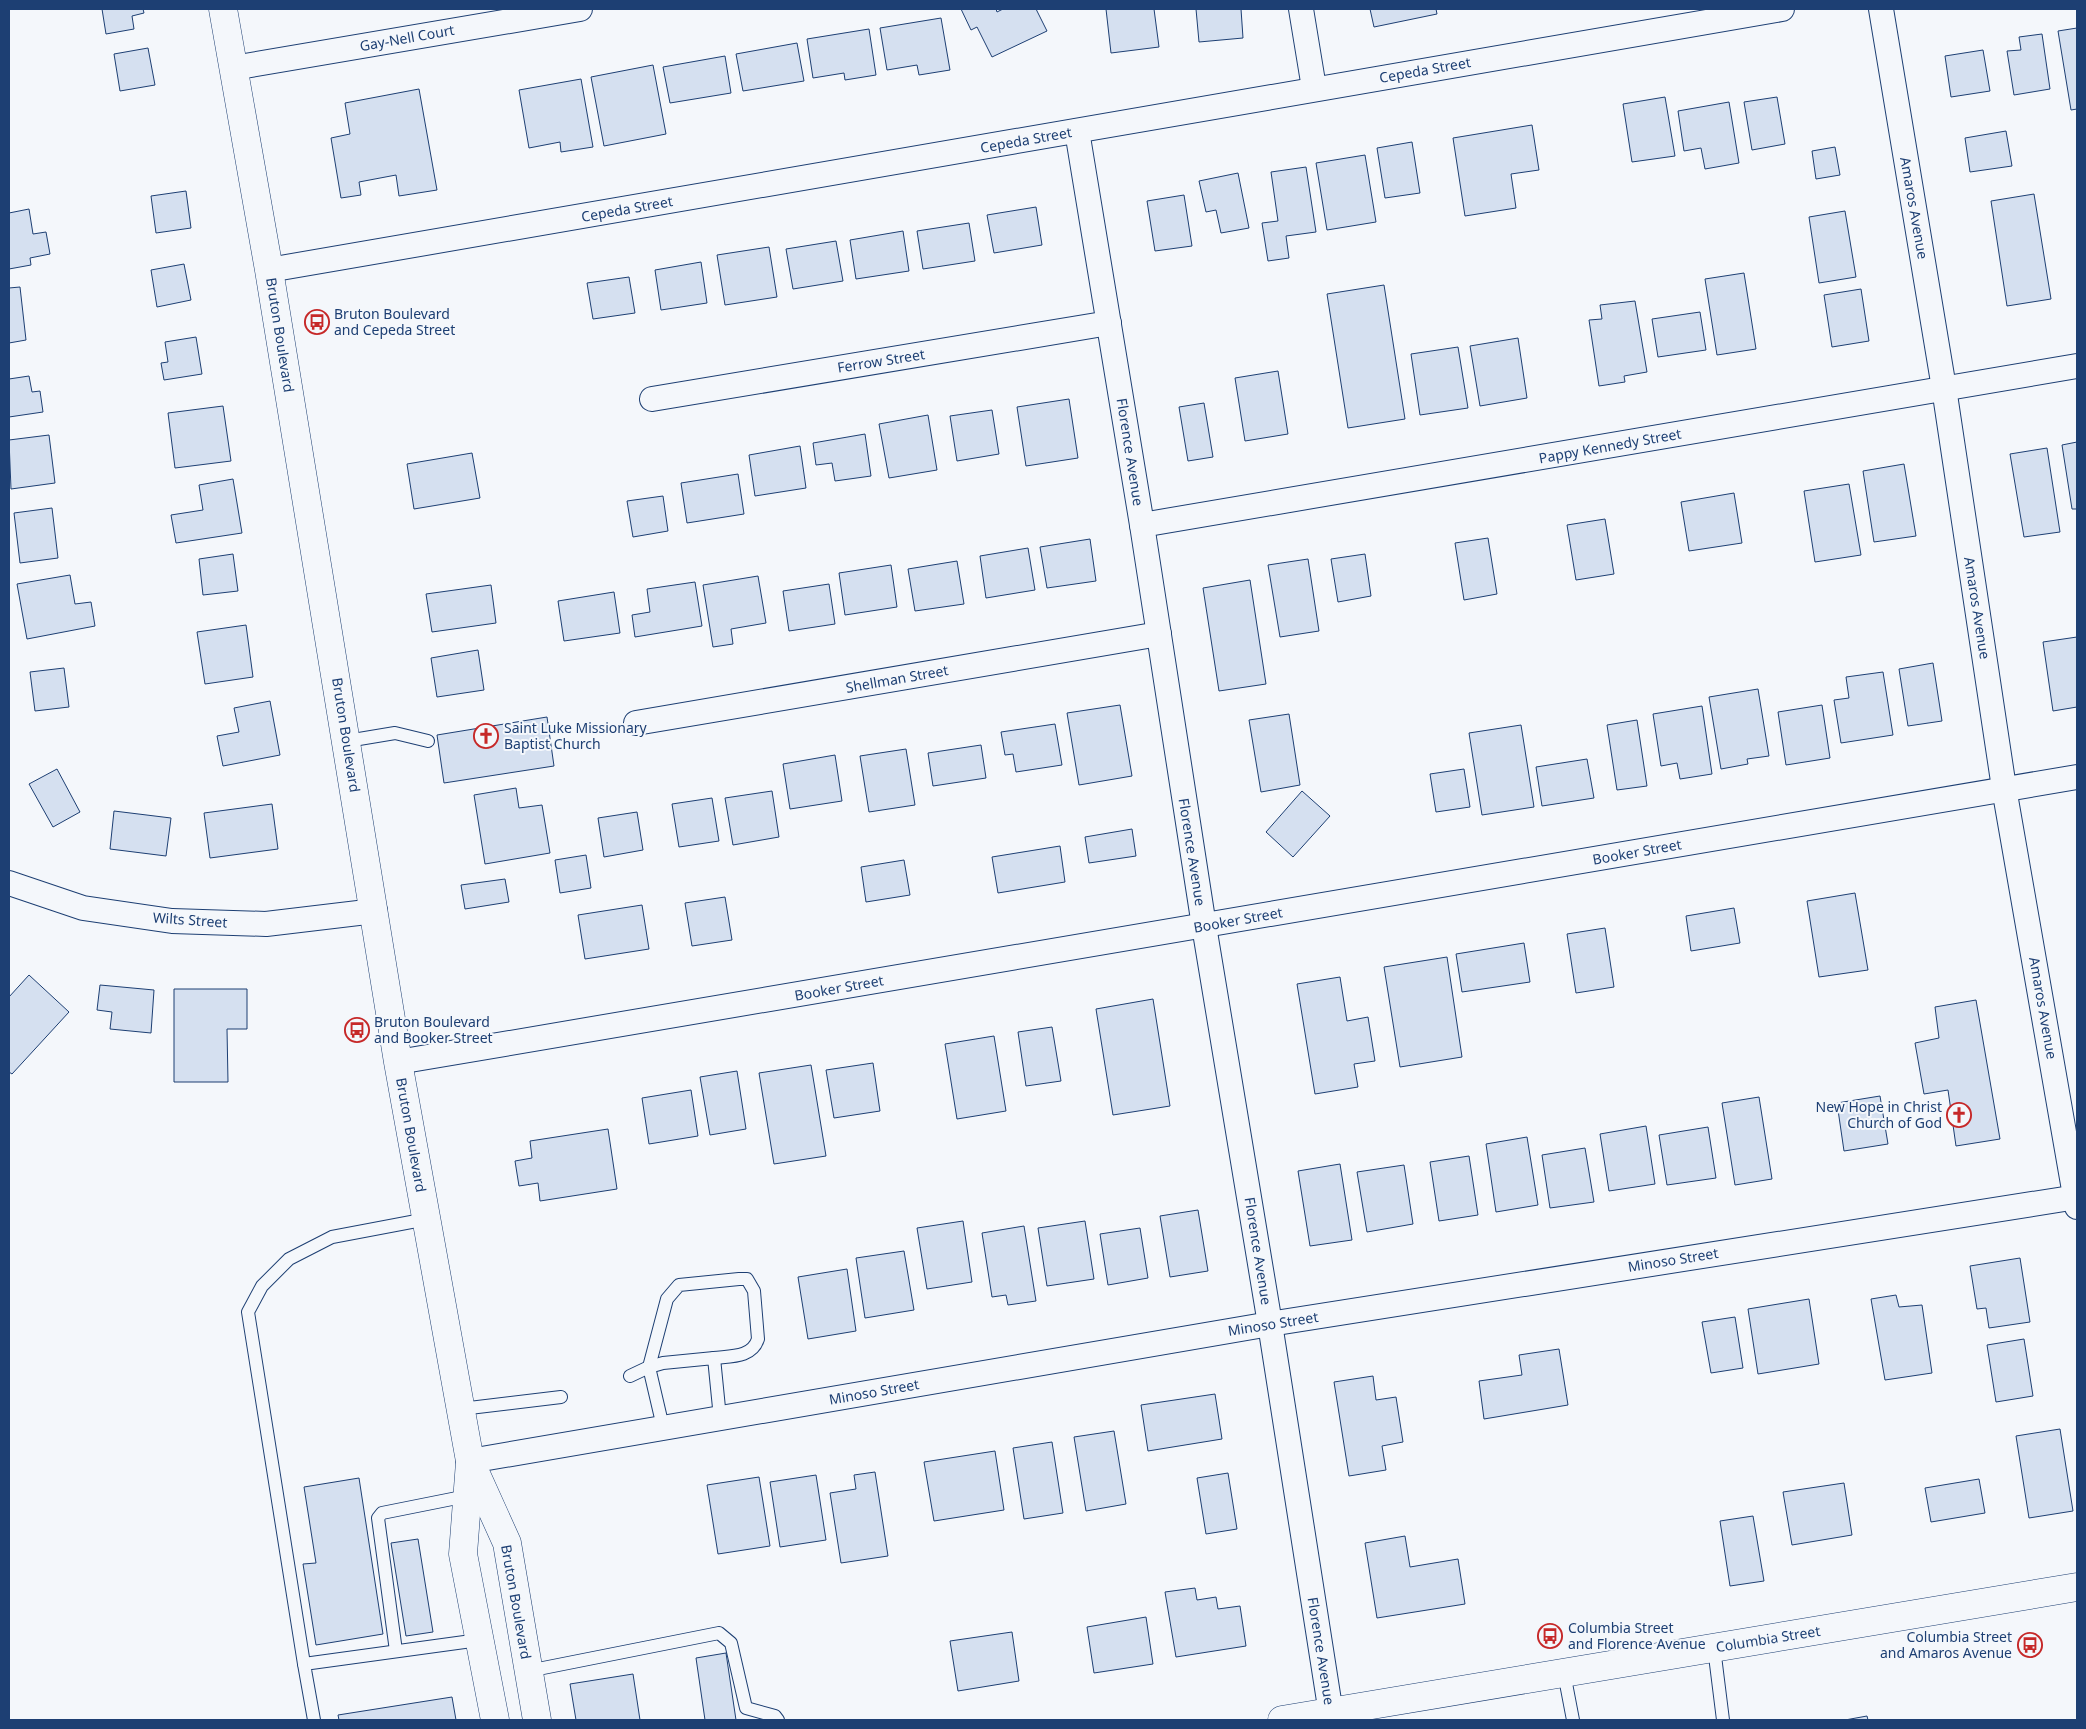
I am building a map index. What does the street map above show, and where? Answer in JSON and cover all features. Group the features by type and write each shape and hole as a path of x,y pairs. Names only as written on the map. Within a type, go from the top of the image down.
{"street":[{"name":"Bruton Boulevard","path":"223,9 269,270 375,911 398,1062 470,1461 507,1543 537,1720"},
{"name":"Gay-Nell Court","path":"233,68 580,9"},
{"path":"1301,9 1314,88"},
{"name":"Cepeda Street","path":"269,270 1077,131 1314,88 1782,9"},
{"name":"Amaros Avenue","path":"1880,9 1944,388 2004,788 2077,1200"},
{"name":"Florence Avenue","path":"1077,131 1142,525 1204,926 1270,1324 1331,1716"},
{"name":"Ferrow Street","path":"652,399 1109,323"},
{"name":"Pappy Kennedy Street","path":"1142,525 2077,366"},
{"name":"Shellman Street","path":"636,723 1159,634"},
{"name":"Booker Street","path":"398,1062 2077,777"},
{"name":"Wilts Street","path":"9,883 83,908 172,921 266,924 375,911"},
{"name":"Minoso Street","path":"470,1461 1270,1324 2077,1200"},
{"name":"Bruton Boulevard","path":"470,1461 462,1554 495,1720"},
{"name":"Columbia Street","path":"1282,1720 1331,1716 1564,1673 2077,1587"}],"lane":[{"path":"346,741 395,733 428,741"},
{"path":"314,1720 248,1312 262,1286 288,1259 332,1238 426,1219"},
{"path":"630,1376 649,1367 663,1363 742,1354 756,1346 758,1339 754,1291 747,1280 739,1278 679,1285 667,1299 649,1367 664,1428"},
{"path":"714,1358 720,1418"},
{"path":"461,1409 561,1397"},
{"path":"396,1651 378,1518 382,1513 467,1496"},
{"path":"528,1671 719,1633 731,1643 746,1708 775,1716 778,1720"},
{"path":"304,1664 479,1640"},
{"path":"1714,1648 1723,1720"},
{"path":"1564,1673 1573,1720"}],"building":[{"path":"102,9 143,9 144,13 132,16 134,29 106,34"},
{"path":"961,9 996,9 997,12 1003,9 1036,9 1047,31 992,57 977,27 971,30"},
{"path":"1106,9 1154,9 1159,47 1111,53"},
{"path":"1196,9 1241,9 1243,38 1199,42"},
{"path":"1370,9 1436,9 1437,14 1374,27"},
{"path":"941,18 950,70 919,75 917,65 887,70 880,28"},
{"path":"2077,28 2077,109 2071,110 2058,31"},
{"path":"869,29 876,75 845,80 844,73 813,78 807,39"},
{"path":"2042,34 2050,89 2014,95 2007,51 2021,50 2019,37"},
{"path":"797,43 804,81 743,91 736,54"},
{"path":"148,48 155,85 120,91 114,54"},
{"path":"1983,50 1990,91 1951,97 1945,56"},
{"path":"725,56 731,93 670,103 663,67"},
{"path":"653,65 666,134 604,146 591,77"},
{"path":"581,79 593,147 561,152 560,142 529,148 519,90"},
{"path":"419,89 437,190 399,196 396,175 359,182 361,195 341,198 331,138 350,134 345,103"},
{"path":"1665,97 1675,156 1632,162 1623,104"},
{"path":"1777,97 1785,144 1752,150 1744,102"},
{"path":"1729,102 1739,163 1705,169 1701,148 1684,151 1678,111"},
{"path":"1532,125 1539,170 1511,174 1516,208 1465,216 1453,138"},
{"path":"2006,131 2012,166 1970,172 1965,138"},
{"path":"1412,142 1420,193 1385,198 1377,148"},
{"path":"1835,147 1840,175 1816,179 1812,151"},
{"path":"1365,155 1376,222 1327,230 1316,163"},
{"path":"1306,167 1316,232 1286,236 1289,258 1268,261 1262,223 1278,221 1271,172"},
{"path":"1238,173 1249,228 1221,233 1216,210 1206,212 1199,181"},
{"path":"186,191 191,228 156,233 151,196"},
{"path":"2034,194 2051,299 2007,306 1991,201"},
{"path":"1184,195 1192,246 1155,251 1147,201"},
{"path":"1036,207 1042,245 994,253 987,215"},
{"path":"29,209 33,234 46,232 50,254 30,258 31,265 9,269 9,213"},
{"path":"1845,211 1856,277 1819,283 1809,217"},
{"path":"969,223 975,261 923,269 917,231"},
{"path":"903,231 909,271 856,279 850,240"},
{"path":"836,241 843,281 793,289 786,249"},
{"path":"769,247 777,297 725,305 717,255"},
{"path":"701,262 707,303 661,310 655,270"},
{"path":"184,264 191,300 157,307 151,270"},
{"path":"1744,273 1756,349 1717,355 1705,279"},
{"path":"629,277 635,313 593,319 587,283"},
{"path":"1384,285 1405,419 1348,428 1327,294"},
{"path":"20,287 26,340 9,343 9,288"},
{"path":"1861,289 1869,341 1832,347 1824,295"},
{"path":"1635,301 1647,372 1624,376 1625,382 1599,386 1589,320 1602,319 1600,305"},
{"path":"1700,312 1706,350 1658,357 1652,319"},
{"path":"196,337 202,374 164,380 161,363 168,362 165,342"},
{"path":"1518,338 1527,398 1480,406 1470,346"},
{"path":"1458,347 1468,408 1420,415 1411,354"},
{"path":"1278,371 1288,434 1245,441 1235,378"},
{"path":"29,376 32,392 40,391 43,412 9,417 9,379"},
{"path":"1069,399 1078,458 1026,466 1017,407"},
{"path":"1204,403 1213,457 1188,461 1179,407"},
{"path":"223,406 231,461 175,468 168,413"},
{"path":"992,410 999,454 957,461 950,416"},
{"path":"928,415 937,470 889,478 879,424"},
{"path":"865,434 871,476 835,481 832,463 816,465 813,443"},
{"path":"49,435 55,483 11,489 9,440"},
{"path":"2077,442 2077,509 2072,509 2062,445"},
{"path":"800,446 806,488 755,496 749,455"},
{"path":"2047,448 2060,532 2024,537 2010,454"},
{"path":"472,453 480,498 414,509 407,464"},
{"path":"1904,464 1916,536 1874,542 1863,471"},
{"path":"738,474 744,514 687,523 681,483"},
{"path":"233,479 242,533 176,543 171,515 203,510 199,485"},
{"path":"1849,484 1861,555 1815,562 1804,491"},
{"path":"1734,493 1742,543 1689,551 1681,502"},
{"path":"663,496 668,531 633,537 627,501"},
{"path":"52,508 58,558 20,563 14,513"},
{"path":"1605,519 1614,574 1576,580 1567,525"},
{"path":"1488,538 1497,594 1464,600 1455,543"},
{"path":"1090,539 1096,581 1047,588 1040,547"},
{"path":"1028,548 1035,590 986,598 980,556"},
{"path":"233,554 238,591 203,595 199,559"},
{"path":"1365,554 1371,596 1338,602 1331,559"},
{"path":"1308,559 1319,631 1280,637 1268,565"},
{"path":"957,561 964,604 915,611 908,569"},
{"path":"891,565 897,607 845,615 839,573"},
{"path":"70,575 75,604 91,602 95,626 27,639 17,584"},
{"path":"758,576 766,623 731,629 733,644 713,647 703,585"},
{"path":"1250,580 1266,684 1219,691 1203,588"},
{"path":"695,582 702,626 635,637 632,615 650,612 647,589"},
{"path":"829,584 835,624 789,631 783,591"},
{"path":"491,585 496,623 432,632 426,594"},
{"path":"614,592 620,633 564,641 558,601"},
{"path":"246,625 253,677 205,684 197,632"},
{"path":"2077,637 2077,707 2053,711 2043,642"},
{"path":"478,650 484,690 437,697 431,658"},
{"path":"1933,663 1942,721 1908,726 1899,669"},
{"path":"64,668 69,707 35,711 30,672"},
{"path":"1883,672 1893,735 1841,743 1834,700 1849,698 1846,677"},
{"path":"1758,689 1769,756 1747,759 1748,764 1721,769 1709,697"},
{"path":"270,701 280,755 223,766 217,736 239,732 234,708"},
{"path":"1120,705 1132,776 1079,785 1067,713"},
{"path":"1822,705 1830,758 1786,765 1778,712"},
{"path":"1702,706 1712,774 1680,779 1677,763 1661,766 1653,714"},
{"path":"1289,714 1300,785 1261,792 1249,720"},
{"path":"547,717 554,766 444,783 437,735"},
{"path":"1637,720 1647,786 1617,790 1607,725"},
{"path":"1055,724 1062,765 1016,772 1013,754 1005,755 1001,732"},
{"path":"1521,725 1534,807 1482,815 1469,733"},
{"path":"981,745 986,778 933,786 928,753"},
{"path":"906,749 915,805 869,812 860,756"},
{"path":"835,755 842,801 790,809 783,764"},
{"path":"1587,759 1594,798 1542,806 1536,767"},
{"path":"57,769 80,812 53,827 29,784"},
{"path":"1464,769 1470,807 1436,812 1430,774"},
{"path":"516,788 519,808 542,805 550,853 485,864 474,795"},
{"path":"772,791 779,837 733,845 725,798"},
{"path":"1302,791 1330,816 1293,857 1266,832"},
{"path":"712,798 719,841 679,847 672,804"},
{"path":"272,804 278,849 210,858 204,813"},
{"path":"114,811 171,818 166,856 110,849"},
{"path":"637,812 643,850 604,857 598,818"},
{"path":"1132,829 1136,856 1089,863 1085,837"},
{"path":"1060,846 1065,882 998,893 992,857"},
{"path":"586,855 591,888 560,893 555,860"},
{"path":"904,860 910,895 866,902 861,867"},
{"path":"505,879 509,902 465,909 461,885"},
{"path":"1855,893 1868,970 1819,977 1807,901"},
{"path":"725,897 732,940 692,946 685,903"},
{"path":"642,905 649,949 585,959 578,915"},
{"path":"1734,908 1740,943 1691,951 1686,916"},
{"path":"1605,928 1614,987 1576,993 1567,934"},
{"path":"1524,943 1530,982 1462,992 1456,954"},
{"path":"1447,957 1462,1057 1400,1067 1384,967"},
{"path":"29,975 69,1012 12,1074 9,1072 9,997"},
{"path":"1340,977 1347,1021 1368,1017 1375,1061 1354,1064 1358,1087 1315,1094 1297,984"},
{"path":"100,985 154,990 151,1033 110,1029 112,1012 97,1010"},
{"path":"174,989 247,989 247,1029 227,1029 228,1082 174,1082"},
{"path":"1153,999 1170,1106 1113,1115 1096,1009"},
{"path":"1976,1000 2000,1139 1956,1146 1948,1090 1924,1094 1915,1043 1939,1038 1935,1007"},
{"path":"1052,1027 1061,1081 1026,1086 1018,1032"},
{"path":"994,1036 1006,1111 957,1119 945,1044"},
{"path":"873,1063 880,1111 834,1118 826,1070"},
{"path":"811,1065 826,1156 774,1164 759,1073"},
{"path":"737,1071 746,1129 710,1135 700,1077"},
{"path":"691,1090 698,1136 649,1144 642,1098"},
{"path":"1880,1096 1888,1144 1844,1151 1837,1103"},
{"path":"1759,1097 1772,1179 1735,1185 1722,1103"},
{"path":"1646,1126 1655,1184 1609,1191 1600,1134"},
{"path":"1708,1127 1716,1178 1667,1185 1659,1135"},
{"path":"608,1129 617,1189 540,1201 538,1183 519,1186 515,1161 532,1158 530,1141"},
{"path":"1527,1137 1538,1205 1496,1212 1486,1144"},
{"path":"1585,1148 1594,1202 1550,1208 1542,1155"},
{"path":"1469,1156 1478,1215 1439,1221 1430,1162"},
{"path":"1340,1164 1352,1240 1310,1246 1298,1171"},
{"path":"1404,1165 1413,1224 1367,1232 1357,1172"},
{"path":"1198,1210 1208,1271 1170,1277 1160,1216"},
{"path":"963,1221 972,1282 927,1289 917,1228"},
{"path":"1085,1221 1094,1279 1047,1286 1038,1228"},
{"path":"1024,1226 1036,1301 1008,1305 1006,1295 992,1297 982,1233"},
{"path":"1140,1228 1148,1278 1108,1285 1100,1234"},
{"path":"904,1251 914,1310 865,1318 856,1258"},
{"path":"2020,1258 2030,1322 1989,1328 1986,1308 1977,1309 1970,1266"},
{"path":"847,1269 856,1331 808,1339 798,1277"},
{"path":"1896,1295 1899,1307 1922,1305 1932,1373 1885,1380 1871,1299"},
{"path":"1809,1299 1819,1364 1758,1374 1748,1309"},
{"path":"1735,1317 1743,1368 1711,1373 1702,1322"},
{"path":"2024,1339 2033,1396 1996,1402 1987,1345"},
{"path":"1559,1349 1568,1405 1484,1419 1479,1381 1522,1375 1519,1355"},
{"path":"1373,1376 1376,1400 1396,1397 1403,1442 1382,1446 1386,1470 1349,1476 1334,1382"},
{"path":"1215,1394 1222,1439 1148,1451 1141,1405"},
{"path":"2060,1429 2073,1511 2029,1518 2016,1436"},
{"path":"1114,1431 1126,1504 1086,1511 1074,1437"},
{"path":"1052,1442 1063,1513 1024,1519 1013,1448"},
{"path":"995,1451 1004,1510 934,1521 924,1462"},
{"path":"875,1472 888,1556 841,1563 830,1493 856,1489 854,1475"},
{"path":"1228,1473 1237,1529 1206,1534 1197,1478"},
{"path":"816,1475 826,1540 780,1547 770,1482"},
{"path":"759,1477 770,1546 718,1554 707,1485"},
{"path":"359,1478 383,1634 316,1645 303,1564 316,1563 304,1487"},
{"path":"1979,1479 1985,1513 1931,1522 1925,1488"},
{"path":"1844,1483 1852,1535 1792,1545 1783,1492"},
{"path":"1753,1516 1764,1581 1730,1586 1720,1521"},
{"path":"1405,1536 1410,1567 1458,1559 1465,1604 1377,1618 1365,1543"},
{"path":"418,1539 433,1632 406,1636 391,1543"},
{"path":"1195,1588 1197,1600 1216,1597 1218,1609 1240,1606 1246,1646 1176,1657 1165,1592"},
{"path":"1146,1617 1153,1664 1094,1673 1087,1627"},
{"path":"1012,1632 1019,1681 958,1691 950,1641"},
{"path":"726,1653 736,1720 705,1720 696,1658"},
{"path":"633,1674 640,1720 576,1720 570,1684"},
{"path":"452,1697 456,1720 339,1720 338,1715"},
{"path":"1867,1716 1868,1720 1845,1720"}],"place":[{"name":"Bruton Boulevard and Cepeda Street","path":"317,322"},
{"name":"Saint Luke Missionary Baptist Church","path":"486,736"},
{"name":"Bruton Boulevard and Booker Street","path":"357,1030"},
{"name":"New Hope in Christ Church of God","path":"1959,1115"},
{"name":"Columbia Street and Florence Avenue","path":"1550,1636"},
{"name":"Columbia Street and Amaros Avenue","path":"2030,1645"}]}
